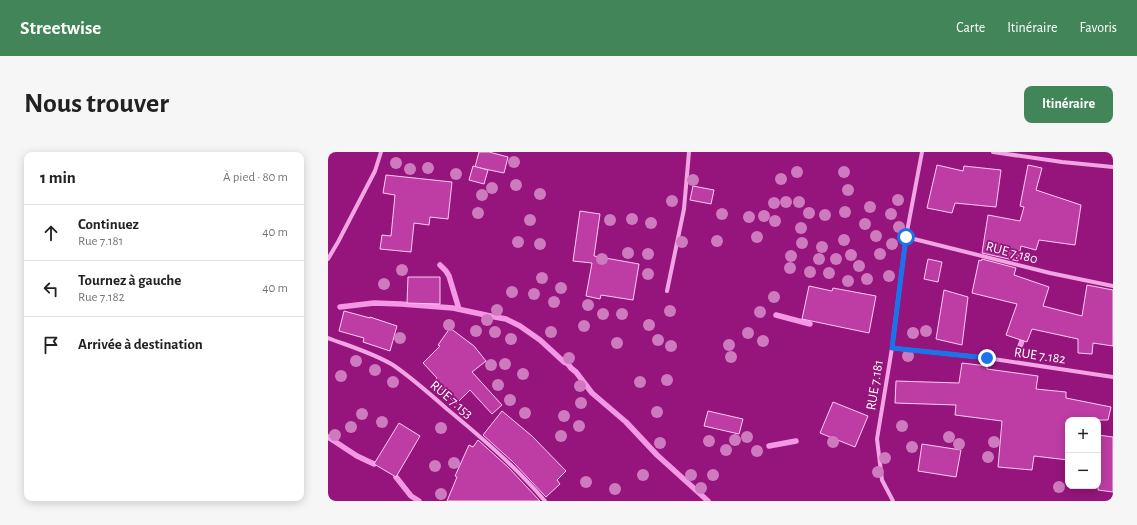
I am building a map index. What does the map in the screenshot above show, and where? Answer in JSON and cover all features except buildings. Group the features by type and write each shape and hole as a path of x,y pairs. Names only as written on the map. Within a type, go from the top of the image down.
{"street":[{"path":"328,259 375,170 381,152"},
{"path":"667,291 684,209 689,152"},
{"name":"RUE 7.181","path":"892,501 882,480 877,439 892,348 906,237 922,152"},
{"path":"993,152 1062,162 1113,166"},
{"name":"RUE 7.180","path":"906,237 1050,273 1113,286"},
{"name":"RUE 7.153","path":"328,338 371,354 392,364 408,376 484,440 528,481 545,501"},
{"name":"RUE 7.182","path":"892,348 987,358 1113,377"}],"waterway":[{"path":"440,265 449,276 459,309"},
{"path":"340,307 374,303 453,308 506,319 520,326 540,340 568,364 592,393 626,422 657,455 708,501"},
{"path":"776,315 810,324"},
{"path":"1017,355 1024,335"},
{"path":"328,437 357,456 374,464"},
{"path":"769,446 796,441"},
{"path":"396,477 411,496 419,501"}],"route":[{"path":"906,237 892,348 987,358"}]}
